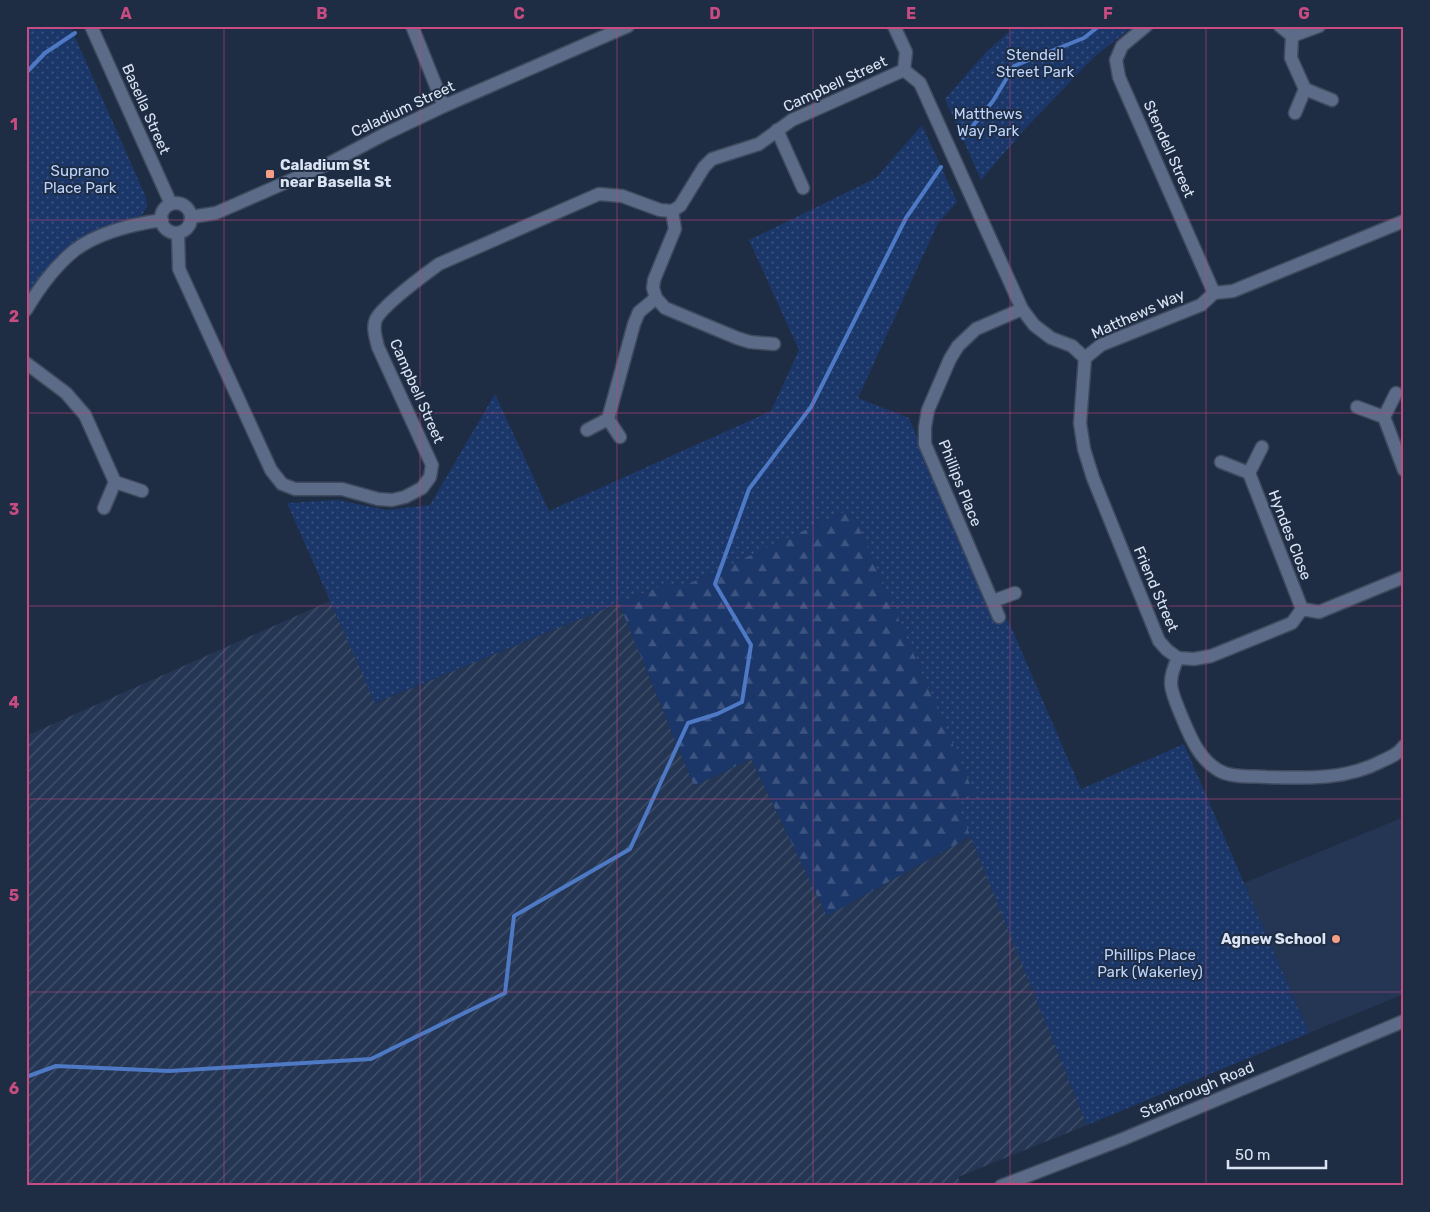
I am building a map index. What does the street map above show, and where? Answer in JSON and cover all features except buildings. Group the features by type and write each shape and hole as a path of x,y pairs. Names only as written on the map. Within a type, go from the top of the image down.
{"street":[{"name":"Basella Street","path":"91,26 171,204"},
{"path":"412,26 444,106"},
{"name":"Caladium Street","path":"191,217 216,213 330,163 444,106 628,26"},
{"path":"894,26 906,52 904,70"},
{"name":"Stendell Street","path":"1146,26 1122,46 1116,60 1119,76 1214,293"},
{"path":"1280,26 1292,36"},
{"path":"1292,36 1319,26"},
{"path":"1292,36 1291,58 1304,88 1295,113"},
{"name":"Campbell Street","path":"178,233 179,269 271,470 282,484 295,489 342,489 378,499 392,500 406,497 422,488 430,476 432,465 378,346 374,333 376,321 383,310 439,264 599,194 622,196 660,210 672,212 680,206 704,167 712,159 759,144 792,120 904,70"},
{"name":"Matthews Way","path":"904,70 920,83 1022,310 1034,325 1051,338 1072,346 1085,358 1101,345 1201,305 1214,293 1233,291 1404,221"},
{"path":"1304,88 1332,100"},
{"path":"777,130 803,188"},
{"path":"171,204 182,205 191,217 188,226 178,233 168,230 162,220 164,210 171,204"},
{"path":"672,212 675,229 654,280 653,288 656,298 665,308 737,338 750,342 774,344"},
{"path":"26,310 46,279 75,250 109,233 140,223 162,220"},
{"path":"587,430 608,419 634,324 639,312 656,298"},
{"name":"Phillips Place","path":"999,617 925,444 925,427 928,410 950,358 958,346 976,328 1022,310"},
{"name":"Friend Street","path":"1085,358 1080,423 1084,448 1093,478 1159,641 1178,658"},
{"path":"26,363 66,393 85,415 115,482 142,492"},
{"path":"1396,393 1384,418 1404,470"},
{"path":"1357,407 1384,418"},
{"path":"608,419 620,437"},
{"path":"1221,462 1249,473 1262,447"},
{"name":"Hyndes Close","path":"1249,473 1302,609"},
{"path":"104,508 115,482"},
{"path":"1404,577 1319,612 1302,609 1292,623 1211,656 1194,659 1178,658 1171,673 1171,690 1193,743 1205,760 1220,772 1241,776 1313,778 1343,775 1373,766 1398,753 1404,746"},
{"path":"993,601 1015,593"},
{"name":"Stanbrough Road","path":"1001,1186 1123,1138 1404,1021"}],"shaded area":[{"path":"330,601 376,703 619,603 694,786 751,759 827,916 971,836 1087,1125 958,1177 962,1186 26,1186 26,736"},
{"name":"Agnew School","path":"1404,817 1404,994 1309,1033 1244,883"}],"green space":[{"name":"Suprano Place Park","path":"26,26 70,26 146,197 147,207 140,218 107,228 26,303"},
{"path":"1016,26 1133,26 1094,57 1024,130 981,180 945,99 987,51"},
{"name":"Phillips Place Park (Wakerley)","path":"922,125 957,202 938,223 858,398 909,418 997,624 1008,620 1081,789 1184,744 1309,1033 1087,1125 955,798 974,793 854,516 850,512 844,512 690,583 658,587 375,703 287,503 338,500 386,510 430,505 495,394 549,511 771,411 799,350 749,240 876,178"},
{"path":"844,512 850,512 854,516 974,793 955,798 971,836 827,916 751,759 694,786 619,603 658,587 690,583"}],"waterway":[{"path":"963,138 993,101 1014,66 1084,38 1099,26"},
{"path":"26,73 45,53 75,33"},
{"path":"26,1077 56,1066 169,1071 371,1059 505,993 514,916 630,849 688,723 717,714 742,702 751,645 715,584 749,489 811,407 906,218 941,167"}],"place":[{"name":"Caladium St near Basella St","path":"270,174"},
{"name":"Agnew School","path":"1336,939"}],"park label":[{"name":"Stendell Street Park","path":"1035,64"},
{"name":"Matthews Way Park","path":"988,122"}]}
